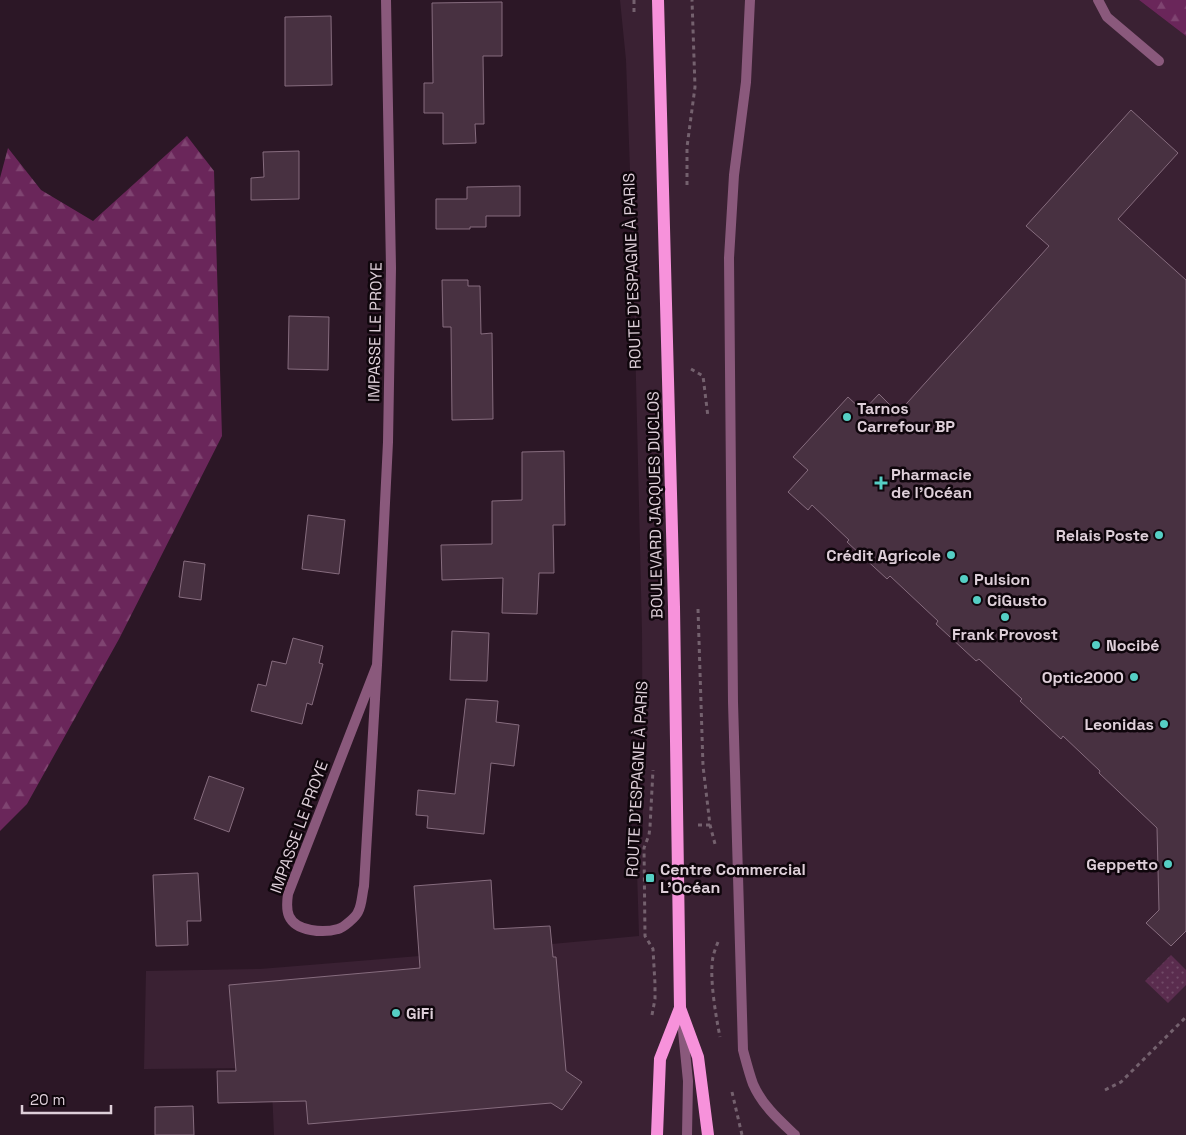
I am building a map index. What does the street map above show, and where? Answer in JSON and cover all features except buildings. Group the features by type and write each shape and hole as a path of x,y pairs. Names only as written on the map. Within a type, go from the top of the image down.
{"main road":[{"name":"BOULEVARD JACQUES DUCLOS","path":"658,0 674,608 680,1008 698,1057 708,1135"},
{"name":"BOULEVARD JACQUES DUCLOS","path":"657,1135 660,1059 680,1008"}],"street":[{"name":"IMPASSE LE PROYE","path":"378,665 288,894 286,906 289,918 301,928 314,931 339,929 358,913 364,886 378,665 388,442 391,268 386,0"},
{"path":"750,0 746,82 734,175 729,258 733,702 743,1050 753,1084 763,1102 795,1135"},
{"path":"1098,0 1107,17 1159,60"},
{"path":"680,1008 688,1081 687,1135"}],"path":[{"path":"634,0 635,20"},
{"path":"687,194 687,147 695,87 692,0"},
{"path":"692,369 692,379"},
{"path":"698,606 704,766 710,825 716,848"},
{"name":"ROUTE D'ESPAGNE À PARIS","path":"652,1018 655,998 654,949 645,936 644,848 650,827 653,770"},
{"path":"718,942 713,959 712,982 721,1042"},
{"path":"1105,1090 1121,1082 1186,1017"},
{"path":"731,1087 742,1135"}],"shaded area":[{"path":"620,0 1139,0 1186,36 1186,1135 274,1135 271,1068 144,1069 146,971 260,969 639,936 636,838 643,837 642,632 633,254 626,60"},
{"path":"1171,955 1186,970 1186,985 1168,1003 1145,981"}],"green space":[{"path":"1139,0 1186,0 1186,36"},
{"path":"187,136 214,171 222,436 119,639 27,804 0,831 0,178 8,148 41,190 93,221"}],"place":[{"name":"Tarnos Carrefour BP","path":"847,417"},
{"name":"Pharmacie de l'Océan","path":"881,483"},
{"name":"Relais Poste","path":"1159,535"},
{"name":"Crédit Agricole","path":"951,555"},
{"name":"Pulsion","path":"964,579"},
{"name":"CiGusto","path":"977,600"},
{"name":"Frank Provost","path":"1005,617"},
{"name":"Nocibé","path":"1096,645"},
{"name":"Optic2000","path":"1134,677"},
{"name":"Leonidas","path":"1164,724"},
{"name":"Geppetto","path":"1168,864"},
{"name":"Centre Commercial L'Océan","path":"650,878"},
{"name":"GiFi","path":"396,1013"}]}
